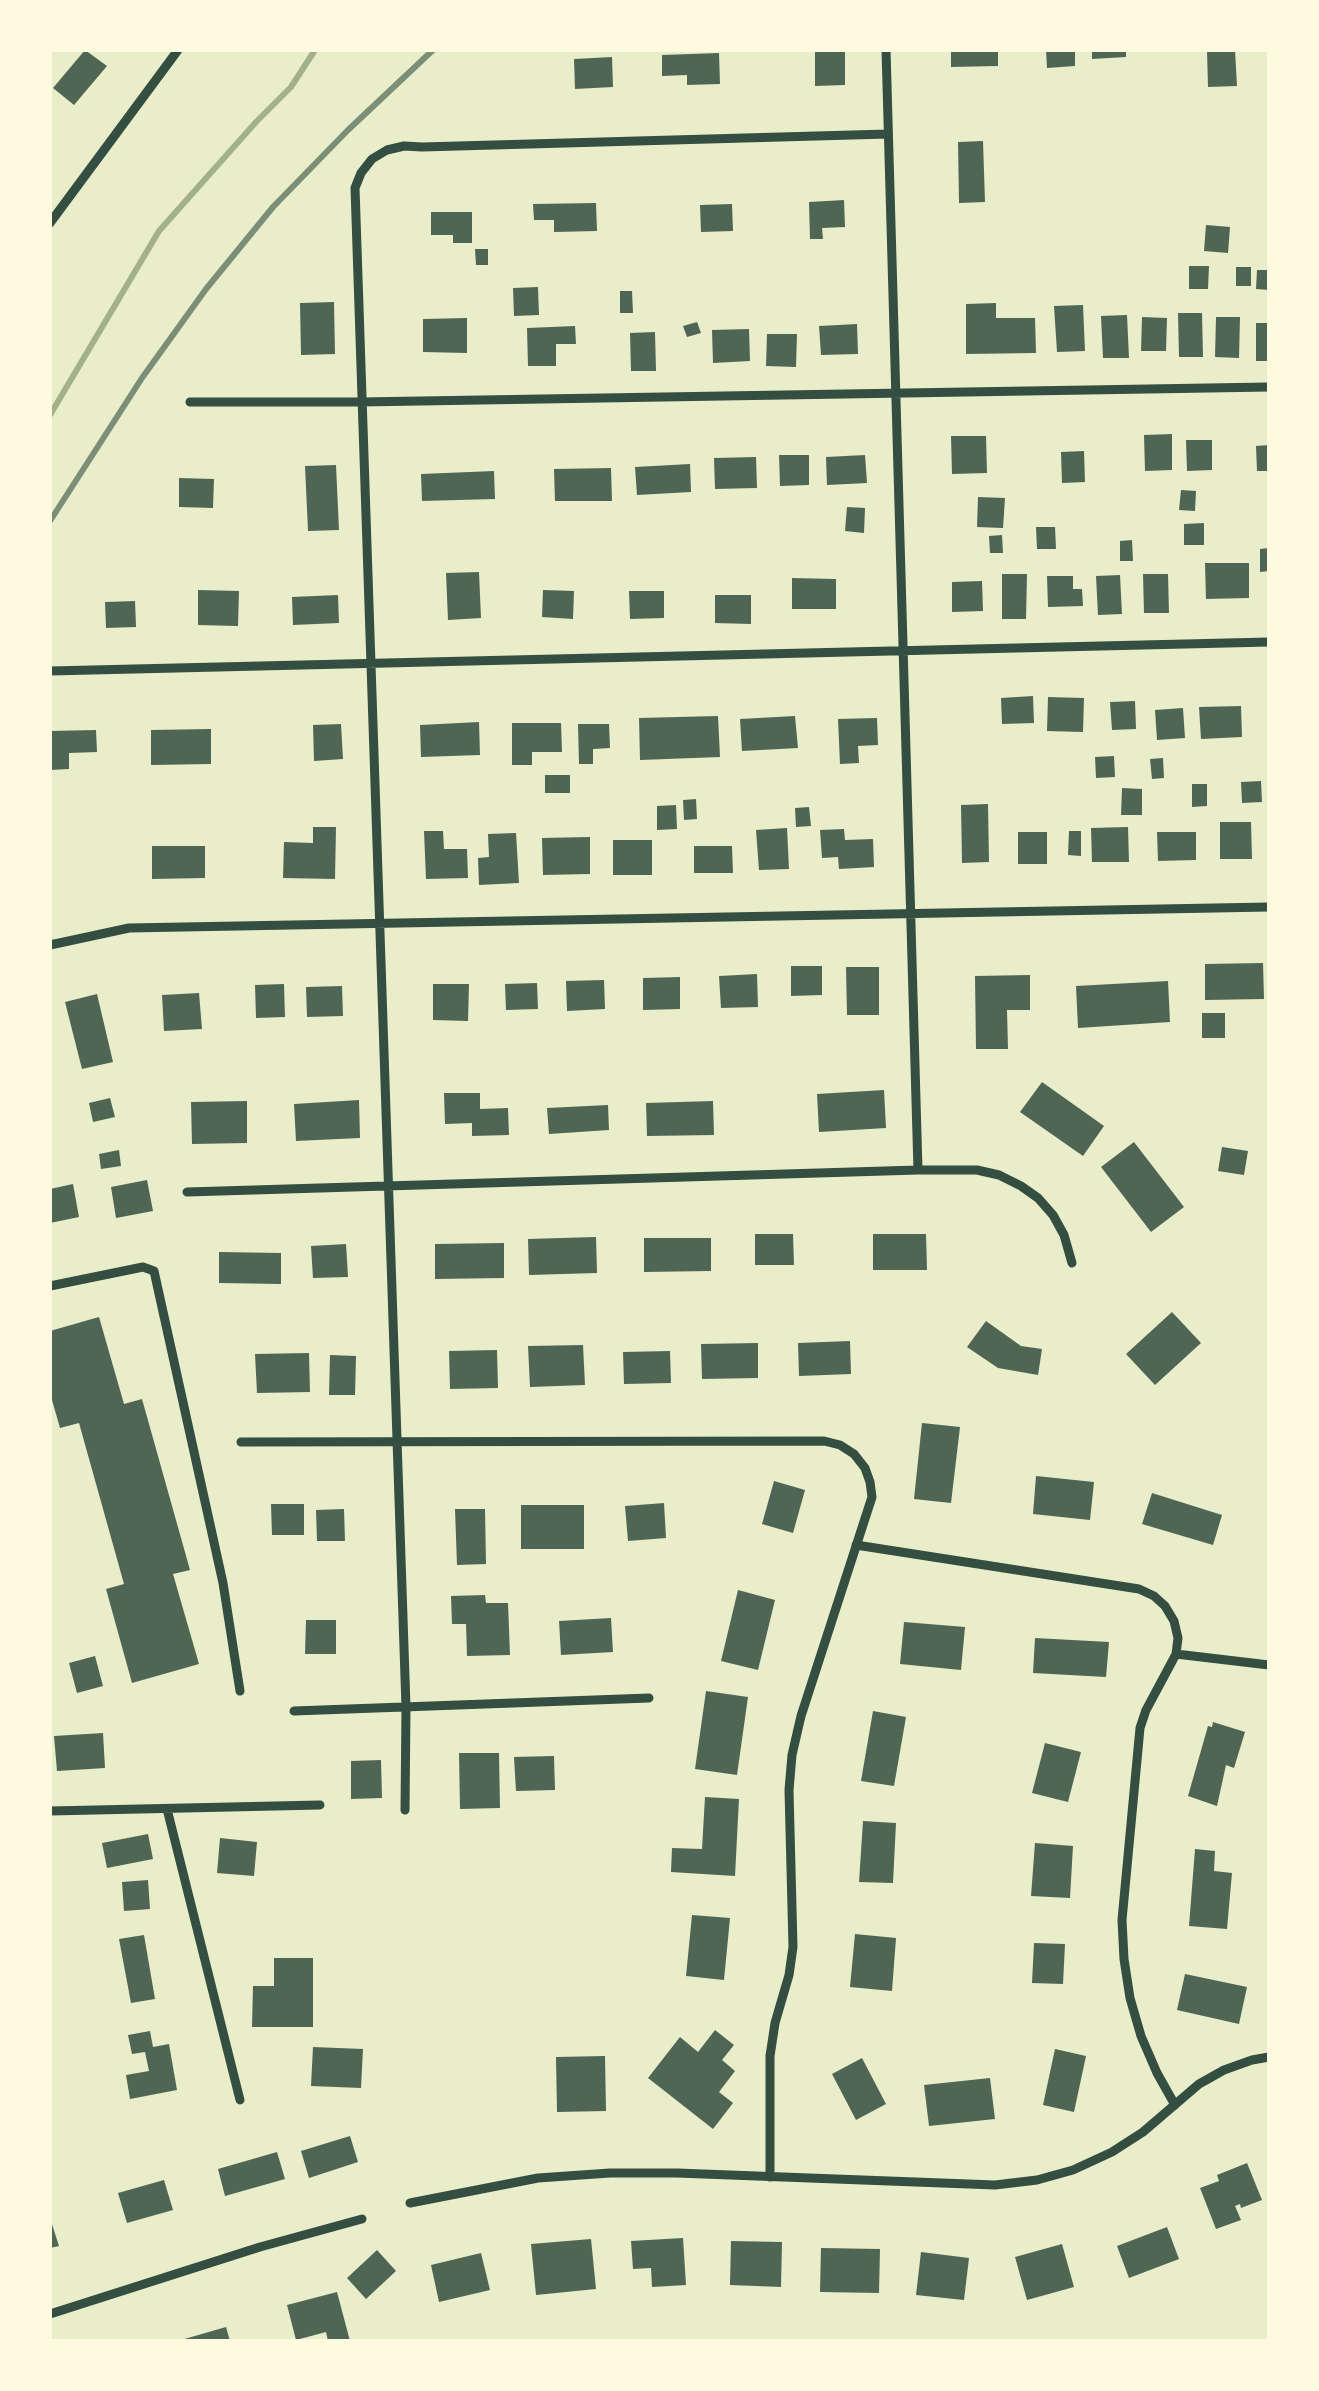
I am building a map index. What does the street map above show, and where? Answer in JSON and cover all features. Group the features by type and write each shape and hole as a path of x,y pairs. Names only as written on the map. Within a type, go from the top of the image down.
{"street":[{"path":"50,224 178,50"},
{"path":"886,50 918,1170"},
{"path":"405,1810 406,1707 355,188 372,159 404,146 888,134"},
{"path":"190,402 1269,387"},
{"path":"50,671 1269,642"},
{"path":"50,946 130,928 1269,908"},
{"path":"187,1192 976,1170 999,1175 1038,1198 1064,1235 1072,1263"},
{"path":"50,1286 143,1267 154,1271 223,1583 240,1690"},
{"path":"241,1442 824,1441 854,1454 870,1482 872,1497 792,1755 788,1790 793,1947 770,2056 770,2176"},
{"path":"856,1546 1139,1589 1165,1606 1174,1621 1176,1654 1140,1728 1122,1920 1130,1998 1156,2073 1174,2105"},
{"path":"1176,1654 1269,1664"},
{"path":"294,1711 649,1698"},
{"path":"50,1812 320,1805"},
{"path":"167,1809 240,2100"},
{"path":"410,2204 538,2178 627,2173 995,2185 1037,2180 1073,2170 1112,2152 1143,2132 1199,2084 1224,2070 1269,2057"},
{"path":"50,2314 362,2219"}],"building":[{"path":"85,50 107,66 74,105 53,88"},
{"path":"815,50 845,50 845,85 815,86"},
{"path":"951,50 998,50 998,66 951,67"},
{"path":"1046,50 1075,50 1075,66 1047,68"},
{"path":"1092,50 1126,50 1126,57 1092,59"},
{"path":"1207,50 1235,50 1237,86 1208,87"},
{"path":"719,53 720,84 687,85 687,75 662,76 662,55"},
{"path":"612,57 613,87 575,89 574,59"},
{"path":"983,141 985,202 959,203 958,142"},
{"path":"844,200 845,227 822,228 823,239 810,239 809,202"},
{"path":"596,203 597,231 554,232 554,220 534,220 533,204"},
{"path":"732,204 733,231 701,232 700,205"},
{"path":"431,212 472,212 472,243 453,243 453,235 431,235"},
{"path":"1206,225 1230,227 1228,253 1204,251"},
{"path":"475,249 488,249 488,265 476,265"},
{"path":"1189,266 1209,266 1208,289 1189,289"},
{"path":"1236,267 1251,267 1251,286 1236,286"},
{"path":"1257,270 1269,270 1269,290 1256,289"},
{"path":"538,287 539,315 514,316 513,288"},
{"path":"620,291 632,291 633,313 620,313"},
{"path":"334,302 335,354 301,355 300,303"},
{"path":"996,303 996,318 1035,318 1036,353 966,354 966,304"},
{"path":"1083,305 1085,351 1057,352 1054,306"},
{"path":"1178,313 1202,313 1203,357 1179,357"},
{"path":"1127,315 1129,358 1103,358 1101,316"},
{"path":"1142,317 1167,318 1166,351 1141,351"},
{"path":"1216,317 1240,317 1239,358 1215,357"},
{"path":"467,318 467,353 423,352 423,319"},
{"path":"697,322 701,333 687,337 683,326"},
{"path":"1256,323 1269,323 1269,361 1256,361"},
{"path":"857,324 858,354 821,355 819,326"},
{"path":"575,326 576,344 556,344 556,366 528,366 527,328"},
{"path":"749,329 750,361 713,363 712,330"},
{"path":"655,332 656,371 631,371 630,333"},
{"path":"767,334 797,334 796,367 766,366"},
{"path":"1172,434 1172,470 1145,471 1144,435"},
{"path":"951,436 986,436 987,473 952,474"},
{"path":"1186,440 1212,440 1212,470 1187,471"},
{"path":"1269,445 1269,471 1257,471 1256,446"},
{"path":"1084,451 1085,482 1062,483 1061,452"},
{"path":"779,455 809,455 809,485 780,486"},
{"path":"865,455 867,483 827,485 826,457"},
{"path":"756,457 757,488 715,489 714,458"},
{"path":"690,464 691,492 637,495 635,467"},
{"path":"336,465 339,530 308,531 305,466"},
{"path":"611,468 612,501 555,501 554,469"},
{"path":"494,471 495,499 422,501 421,474"},
{"path":"179,478 214,479 213,508 179,507"},
{"path":"1181,490 1196,491 1195,511 1179,510"},
{"path":"978,497 1005,498 1003,528 977,527"},
{"path":"847,507 865,508 864,533 845,531"},
{"path":"1204,523 1204,545 1184,545 1184,524"},
{"path":"1036,527 1055,527 1056,549 1037,549"},
{"path":"1002,535 1003,553 990,553 989,536"},
{"path":"1132,540 1133,561 1120,561 1120,541"},
{"path":"1269,548 1269,571 1260,572 1260,549"},
{"path":"1205,563 1249,563 1249,598 1206,599"},
{"path":"479,572 481,618 448,620 446,573"},
{"path":"1002,574 1027,574 1026,619 1002,619"},
{"path":"1143,574 1168,574 1169,613 1144,613"},
{"path":"1120,575 1122,614 1098,615 1096,576"},
{"path":"1047,576 1073,576 1073,589 1082,589 1083,606 1048,607"},
{"path":"792,578 836,579 836,609 792,609"},
{"path":"982,581 983,611 952,612 952,582"},
{"path":"198,590 239,591 238,626 198,625"},
{"path":"543,590 574,591 573,619 542,617"},
{"path":"629,591 664,591 664,618 630,619"},
{"path":"338,595 339,623 293,625 292,597"},
{"path":"715,595 751,595 751,624 715,623"},
{"path":"135,601 136,627 106,628 105,602"},
{"path":"1033,696 1034,723 1002,724 1001,698"},
{"path":"1048,697 1084,698 1083,732 1047,731"},
{"path":"1135,701 1136,729 1112,730 1110,702"},
{"path":"1241,706 1242,737 1201,739 1199,707"},
{"path":"1183,708 1185,738 1157,740 1155,710"},
{"path":"718,716 720,757 640,760 639,718"},
{"path":"795,716 798,748 742,751 740,719"},
{"path":"877,718 878,745 858,746 859,763 840,764 838,719"},
{"path":"479,722 480,755 421,757 420,725"},
{"path":"512,723 561,723 562,752 532,752 532,765 512,765"},
{"path":"341,724 343,759 314,761 313,725"},
{"path":"578,724 609,724 610,748 593,749 593,764 579,764"},
{"path":"211,729 211,764 151,765 151,730"},
{"path":"96,730 97,752 69,753 69,769 50,770 50,731"},
{"path":"1114,756 1115,777 1096,778 1095,757"},
{"path":"1163,758 1164,778 1152,779 1150,759"},
{"path":"545,775 570,775 570,793 545,793"},
{"path":"1261,781 1262,802 1242,803 1241,782"},
{"path":"1192,784 1207,784 1207,806 1192,807"},
{"path":"1122,788 1142,789 1142,815 1121,815"},
{"path":"696,799 697,819 684,820 683,800"},
{"path":"988,804 989,862 962,863 961,805"},
{"path":"676,805 677,829 657,830 657,806"},
{"path":"809,807 811,826 796,827 795,808"},
{"path":"1220,822 1251,822 1252,859 1220,859"},
{"path":"313,827 336,827 335,879 283,878 284,842 313,843"},
{"path":"1128,827 1129,862 1092,862 1091,828"},
{"path":"787,828 789,869 759,870 756,830"},
{"path":"844,829 845,840 873,839 874,867 839,869 838,857 822,858 820,830"},
{"path":"424,831 443,831 444,849 467,849 468,878 426,879"},
{"path":"1069,831 1081,831 1081,856 1068,855"},
{"path":"1018,832 1047,832 1047,864 1018,864"},
{"path":"1157,832 1196,832 1196,860 1158,861"},
{"path":"516,833 519,883 479,885 478,858 489,857 488,834"},
{"path":"590,837 590,874 543,875 542,838"},
{"path":"613,840 652,840 652,875 613,875"},
{"path":"152,846 205,846 205,878 152,879"},
{"path":"694,846 732,846 733,873 694,873"},
{"path":"1263,963 1264,999 1205,1000 1205,964"},
{"path":"791,966 822,966 822,995 791,996"},
{"path":"846,967 879,967 879,1015 847,1015"},
{"path":"757,974 758,1007 721,1008 719,976"},
{"path":"1030,975 1030,1010 1007,1010 1008,1049 976,1049 975,976"},
{"path":"680,977 680,1009 643,1010 643,978"},
{"path":"604,980 605,1009 567,1011 566,981"},
{"path":"1168,981 1170,1022 1078,1028 1076,986"},
{"path":"537,983 538,1009 506,1010 505,984"},
{"path":"284,984 285,1017 256,1018 255,985"},
{"path":"433,984 469,984 468,1021 433,1020"},
{"path":"342,986 343,1016 307,1017 306,987"},
{"path":"199,993 202,1029 164,1031 162,995"},
{"path":"97,994 113,1062 82,1069 65,1002"},
{"path":"1202,1013 1225,1013 1225,1038 1202,1038"},
{"path":"1042,1082 1104,1126 1083,1156 1020,1112"},
{"path":"884,1090 886,1128 819,1132 817,1094"},
{"path":"444,1093 480,1093 480,1109 508,1108 509,1135 472,1136 472,1123 445,1124"},
{"path":"110,1098 115,1117 93,1122 89,1103"},
{"path":"359,1100 360,1138 296,1141 294,1104"},
{"path":"247,1101 247,1143 192,1144 191,1102"},
{"path":"713,1101 714,1135 647,1136 646,1103"},
{"path":"608,1105 609,1130 549,1134 547,1108"},
{"path":"1134,1142 1184,1207 1151,1232 1101,1167"},
{"path":"1222,1147 1248,1151 1244,1175 1218,1171"},
{"path":"119,1150 121,1166 101,1169 99,1154"},
{"path":"147,1180 153,1211 116,1218 111,1187"},
{"path":"73,1184 79,1217 50,1223 50,1189"},
{"path":"755,1234 793,1234 794,1265 755,1265"},
{"path":"873,1234 926,1234 927,1270 873,1270"},
{"path":"596,1237 597,1273 529,1275 528,1239"},
{"path":"644,1238 711,1238 711,1271 644,1272"},
{"path":"504,1243 504,1278 435,1279 435,1244"},
{"path":"346,1244 348,1277 313,1278 311,1246"},
{"path":"219,1252 281,1253 281,1284 219,1283"},
{"path":"1172,1312 1201,1343 1155,1385 1126,1354"},
{"path":"99,1317 124,1404 142,1399 190,1570 173,1574 199,1664 132,1683 106,1589 124,1584 79,1423 60,1428 50,1393 50,1331"},
{"path":"986,1321 1021,1346 1042,1349 1038,1375 998,1368 967,1347"},
{"path":"850,1341 851,1374 799,1376 798,1343"},
{"path":"758,1343 758,1378 702,1379 701,1344"},
{"path":"583,1345 585,1385 530,1387 528,1346"},
{"path":"497,1350 498,1388 450,1389 449,1351"},
{"path":"670,1351 671,1383 624,1384 623,1352"},
{"path":"309,1353 310,1392 257,1393 255,1354"},
{"path":"330,1355 356,1356 355,1395 329,1395"},
{"path":"922,1423 960,1427 951,1503 914,1499"},
{"path":"1036,1476 1094,1482 1090,1520 1033,1514"},
{"path":"774,1481 805,1490 793,1533 762,1524"},
{"path":"1152,1493 1222,1515 1213,1545 1142,1524"},
{"path":"664,1503 666,1538 628,1541 625,1506"},
{"path":"271,1504 304,1504 304,1535 272,1535"},
{"path":"521,1505 584,1505 584,1549 521,1549"},
{"path":"344,1509 345,1541 317,1541 316,1510"},
{"path":"455,1509 485,1509 486,1564 457,1565"},
{"path":"738,1590 775,1600 758,1670 721,1661"},
{"path":"485,1595 486,1603 508,1603 510,1655 467,1656 466,1624 452,1624 451,1596"},
{"path":"611,1618 613,1652 561,1655 559,1621"},
{"path":"306,1620 336,1620 336,1654 305,1654"},
{"path":"904,1622 965,1627 961,1670 900,1664"},
{"path":"1035,1638 1109,1642 1106,1677 1033,1673"},
{"path":"95,1656 103,1686 77,1693 69,1663"},
{"path":"706,1691 748,1697 737,1775 695,1769"},
{"path":"873,1711 906,1717 894,1786 861,1781"},
{"path":"1213,1722 1245,1732 1234,1768 1226,1765 1217,1806 1188,1796 1208,1726 1212,1727"},
{"path":"103,1733 105,1768 57,1771 54,1736"},
{"path":"1045,1743 1081,1752 1068,1802 1032,1793"},
{"path":"459,1753 499,1753 500,1808 460,1809"},
{"path":"554,1756 555,1790 516,1791 514,1757"},
{"path":"381,1760 382,1798 351,1799 351,1761"},
{"path":"705,1797 739,1799 735,1876 671,1872 672,1848 702,1849"},
{"path":"863,1821 896,1823 893,1883 859,1882"},
{"path":"148,1834 153,1859 107,1868 102,1843"},
{"path":"220,1838 257,1842 254,1876 217,1873"},
{"path":"1035,1843 1073,1846 1070,1898 1031,1896"},
{"path":"1195,1849 1215,1851 1214,1871 1232,1873 1227,1929 1189,1926"},
{"path":"148,1880 150,1909 124,1911 122,1882"},
{"path":"692,1915 730,1918 724,1980 686,1976"},
{"path":"855,1934 896,1938 892,1991 850,1987"},
{"path":"144,1935 155,1999 131,2003 119,1939"},
{"path":"1034,1943 1065,1944 1063,1984 1032,1983"},
{"path":"274,1958 313,1958 313,2027 252,2027 253,1986 274,1986"},
{"path":"1185,1974 1247,1987 1239,2024 1177,2010"},
{"path":"715,2030 734,2045 722,2060 735,2071 719,2092 733,2103 713,2129 648,2078 680,2037 698,2052"},
{"path":"150,2031 153,2047 169,2044 177,2090 130,2099 126,2075 149,2071 145,2052 132,2054 128,2035"},
{"path":"313,2047 363,2049 361,2088 311,2086"},
{"path":"1055,2049 1086,2056 1074,2112 1043,2105"},
{"path":"605,2056 606,2111 557,2112 556,2057"},
{"path":"862,2058 886,2104 856,2120 832,2074"},
{"path":"990,2078 995,2119 929,2126 924,2085"},
{"path":"350,2136 358,2162 309,2178 301,2151"},
{"path":"277,2152 285,2179 225,2196 218,2169"},
{"path":"1247,2163 1262,2200 1241,2208 1240,2204 1235,2206 1241,2220 1216,2229 1200,2188 1219,2181 1217,2175"},
{"path":"164,2180 173,2210 127,2223 118,2193"},
{"path":"50,2218 59,2246 50,2248"},
{"path":"1167,2227 1179,2259 1129,2278 1117,2246"},
{"path":"683,2238 686,2285 652,2287 651,2268 633,2269 631,2241"},
{"path":"591,2239 596,2289 536,2295 531,2244"},
{"path":"731,2241 782,2242 781,2287 730,2285"},
{"path":"1062,2244 1074,2287 1027,2300 1015,2257"},
{"path":"821,2248 880,2249 879,2293 820,2292"},
{"path":"377,2250 396,2271 366,2299 347,2278"},
{"path":"921,2252 969,2258 964,2300 916,2295"},
{"path":"481,2253 490,2290 439,2302 431,2265"},
{"path":"337,2292 350,2341 328,2341 326,2332 296,2340 287,2305"},
{"path":"226,2327 230,2341 181,2340"}],"waterway":[{"path":"50,415 159,231 291,87 315,50"}],"railway":[{"path":"50,521 142,378 206,289 273,207 433,50"}]}
